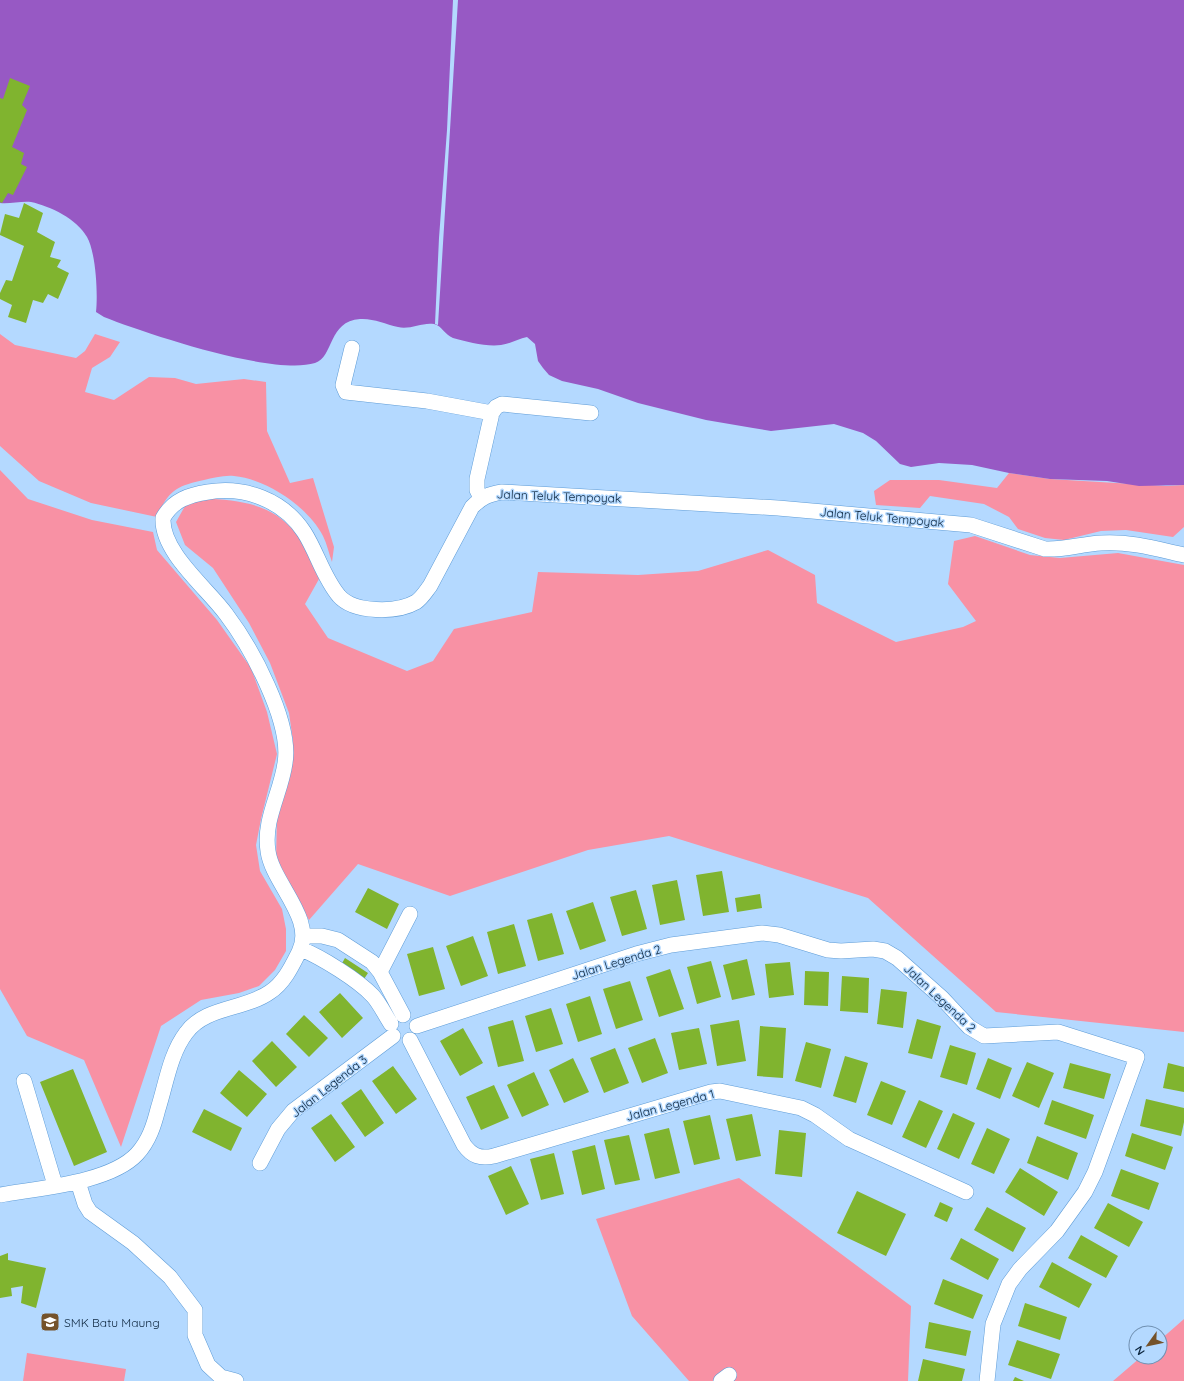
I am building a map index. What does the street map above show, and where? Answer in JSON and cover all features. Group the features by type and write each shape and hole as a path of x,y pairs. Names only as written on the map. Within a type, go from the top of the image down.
{"street":[{"path":"352,348 343,385 346,392 426,400 492,413"},
{"path":"481,498 477,490 477,479 492,413 496,407 502,404 591,412"},
{"name":"Jalan Teluk Tempoyak","path":"302,942 301,922 295,908 281,884 268,854 266,837 270,816 286,763 286,748 283,733 267,684 253,655 226,614 170,546 165,536 163,518 174,503 196,494 230,490 248,492 263,497 279,507 303,531 323,571 340,597 348,603 360,608 381,609 409,605 423,596 430,586 472,507 481,498 490,494 502,492 786,509 972,525 1045,549 1058,550 1101,543 1122,542 1184,556"},
{"path":"380,972 410,914"},
{"name":"Jalan Legenda 2","path":"417,1026 636,954 671,945 762,933 779,935 828,950 841,951 873,949 897,958 942,998 969,1027 984,1036 1058,1032 1137,1057 1095,1172 1085,1192 1057,1231 1020,1270 1010,1284 993,1324 987,1381"},
{"path":"0,1195 78,1182 109,1171 136,1155 146,1142 153,1128 174,1055 180,1040 188,1030 208,1015 256,1000 272,992 285,978 302,942 322,936 338,940 372,962 380,972 403,1015"},
{"path":"302,942 313,954 362,986 373,997 392,1030 398,1040 404,1042 410,1040 417,1032 417,1026 410,1016 403,1015 396,1018 392,1030"},
{"name":"Jalan Legenda 3","path":"260,1163 278,1130 293,1111 392,1030"},
{"name":"Jalan Legenda 1","path":"410,1040 464,1145 469,1152 477,1157 484,1158 494,1156 711,1092 720,1091 801,1108 815,1115 848,1139 966,1192"},
{"path":"24,1081 55,1185"},
{"path":"78,1182 85,1204 90,1212 134,1243 170,1277 195,1310 196,1335 208,1365 221,1377 236,1381"}],"shaded area":[{"path":"0,0 1184,0 1184,485 1139,486 1107,481 1050,479 1009,473 972,465 939,463 911,467 900,464 876,441 863,433 834,424 771,431 706,420 638,403 598,389 562,381 549,375 543,368 538,361 535,344 527,337 504,344 483,345 453,338 434,324 402,328 374,320 360,319 350,321 342,326 337,332 326,354 315,363 296,365 270,364 241,359 210,351 149,333 104,317 96,312 97,295 94,263 90,244 83,230 62,214 38,204 31,202 0,203"},
{"path":"0,334 15,345 76,358 85,351 95,334 120,342 110,357 92,368 85,392 114,400 149,377 175,378 196,384 244,379 266,382 267,431 290,483 313,478 334,547 332,562 323,536 316,525 297,505 273,489 247,478 222,476 194,482 180,487 169,495 157,517 91,503 39,481 0,446"},
{"path":"0,470 28,499 92,520 153,532 157,550 217,620 251,668 267,712 277,754 256,845 260,871 282,909 286,929 286,951 275,970 259,986 239,993 201,1000 161,1026 121,1147 84,1060 27,1036 0,989"},
{"path":"1009,473 1050,479 1166,486 1184,485 1184,527 1173,537 1126,530 1101,531 1064,540 1045,538 1018,529 1009,517 984,504 930,496 920,508 876,505 874,491 890,480 939,480 997,488"},
{"path":"203,498 231,501 256,506 279,517 299,537 319,579 305,604 328,638 407,671 433,661 454,629 532,612 538,572 638,575 698,571 768,550 815,575 817,603 896,642 963,627 976,621 948,584 954,541 975,536 1030,555 1060,558 1118,553 1184,565 1184,1032 996,1012 868,898 669,836 588,850 450,896 358,864 309,920 276,862 277,813 292,764 293,741 289,713 270,663 249,623 213,568 185,545 176,522 185,506"},
{"path":"739,1178 911,1306 908,1381 689,1381 632,1316 596,1219"},
{"path":"1184,1319 1184,1381 1113,1381 1132,1365 1168,1365 1168,1333"},
{"path":"27,1353 126,1369 124,1381 23,1381"}],"pier":[{"path":"453,0 458,0 438,325 435,324 439,238 447,130"}],"building":[{"path":"10,78 30,86 22,105 27,110 12,147 24,153 21,164 27,167 13,195 8,193 2,203 0,202 0,98 3,99"},
{"path":"24,203 43,213 37,232 55,242 50,257 61,260 57,267 69,273 58,299 48,294 43,303 33,300 26,323 8,317 12,305 0,299 0,293 6,280 12,281 24,246 0,235 5,214 19,218"},
{"path":"722,871 729,912 703,916 696,875"},
{"path":"677,880 685,920 660,925 652,885"},
{"path":"368,888 399,904 387,929 355,912"},
{"path":"636,890 647,929 622,936 610,897"},
{"path":"760,894 762,908 737,912 735,898"},
{"path":"593,902 606,941 580,950 566,911"},
{"path":"552,913 564,954 538,961 527,920"},
{"path":"514,924 526,966 498,974 487,932"},
{"path":"473,936 488,976 461,986 446,946"},
{"path":"433,947 445,989 419,996 407,954"},
{"path":"345,958 368,973 364,979 341,965"},
{"path":"747,959 755,995 732,1000 723,965"},
{"path":"711,961 721,997 697,1004 687,967"},
{"path":"790,962 794,995 769,998 765,964"},
{"path":"670,969 684,1009 659,1017 646,977"},
{"path":"805,971 829,972 828,1006 804,1005"},
{"path":"842,976 869,978 868,1013 840,1011"},
{"path":"630,981 643,1020 616,1029 603,989"},
{"path":"881,989 907,992 903,1028 877,1024"},
{"path":"340,993 363,1018 342,1038 319,1012"},
{"path":"590,996 602,1034 578,1042 566,1004"},
{"path":"551,1008 563,1044 536,1052 525,1016"},
{"path":"304,1015 328,1038 309,1057 286,1034"},
{"path":"917,1019 941,1026 932,1059 908,1053"},
{"path":"513,1020 524,1061 498,1067 488,1027"},
{"path":"739,1020 746,1061 717,1066 710,1025"},
{"path":"760,1026 786,1028 783,1078 757,1076"},
{"path":"463,1028 483,1063 460,1076 440,1041"},
{"path":"699,1028 707,1064 679,1070 671,1033"},
{"path":"655,1038 668,1073 642,1083 628,1048"},
{"path":"272,1041 297,1067 276,1087 252,1061"},
{"path":"806,1042 831,1049 821,1088 795,1081"},
{"path":"950,1045 976,1053 967,1085 940,1077"},
{"path":"615,1048 629,1083 604,1093 590,1058"},
{"path":"845,1056 868,1063 856,1103 833,1096"},
{"path":"573,1058 589,1092 564,1103 549,1070"},
{"path":"988,1058 1012,1068 1000,1099 976,1089"},
{"path":"1027,1062 1054,1073 1039,1108 1012,1096"},
{"path":"1070,1063 1111,1074 1104,1099 1063,1088"},
{"path":"1168,1063 1184,1067 1184,1092 1163,1088"},
{"path":"393,1066 417,1099 396,1114 372,1081"},
{"path":"73,1069 107,1152 74,1166 40,1082"},
{"path":"239,1070 267,1094 247,1117 220,1093"},
{"path":"534,1072 549,1105 522,1117 507,1085"},
{"path":"881,1081 906,1091 892,1125 867,1115"},
{"path":"494,1085 509,1118 481,1130 466,1097"},
{"path":"361,1089 384,1123 365,1137 341,1103"},
{"path":"1146,1099 1184,1108 1184,1122 1181,1136 1140,1126"},
{"path":"919,1100 943,1111 926,1148 902,1137"},
{"path":"1052,1100 1094,1115 1086,1139 1044,1124"},
{"path":"204,1109 242,1128 231,1151 192,1132"},
{"path":"953,1113 975,1123 959,1159 937,1149"},
{"path":"331,1114 355,1147 335,1162 311,1128"},
{"path":"752,1114 761,1156 736,1161 726,1119"},
{"path":"710,1115 720,1159 694,1165 683,1121"},
{"path":"669,1128 680,1173 655,1179 644,1134"},
{"path":"987,1128 1010,1139 994,1174 971,1164"},
{"path":"779,1130 806,1133 802,1177 775,1174"},
{"path":"1132,1133 1173,1147 1165,1170 1125,1156"},
{"path":"629,1135 640,1180 615,1185 604,1140"},
{"path":"1037,1136 1078,1153 1068,1180 1027,1163"},
{"path":"595,1145 605,1189 582,1195 572,1151"},
{"path":"554,1153 564,1194 541,1200 530,1159"},
{"path":"511,1166 529,1204 506,1215 488,1176"},
{"path":"1020,1168 1058,1192 1044,1216 1005,1192"},
{"path":"1121,1169 1159,1183 1149,1210 1111,1196"},
{"path":"857,1191 906,1214 886,1256 837,1233"},
{"path":"940,1202 953,1208 947,1222 934,1216"},
{"path":"1108,1203 1143,1222 1129,1247 1094,1228"},
{"path":"987,1207 1026,1228 1013,1252 974,1230"},
{"path":"1081,1235 1118,1256 1106,1278 1068,1258"},
{"path":"961,1238 999,1259 988,1280 950,1259"},
{"path":"8,1253 8,1260 46,1268 36,1308 21,1303 23,1286 11,1288 12,1296 0,1298 0,1256"},
{"path":"1052,1262 1092,1284 1079,1308 1039,1287"},
{"path":"943,1279 983,1295 973,1319 934,1304"},
{"path":"1025,1303 1067,1317 1060,1340 1018,1326"},
{"path":"929,1322 971,1331 966,1356 925,1348"},
{"path":"1017,1340 1060,1354 1051,1379 1008,1365"},
{"path":"923,1359 965,1369 962,1381 918,1381"},
{"path":"1015,1377 1024,1381 1013,1381"}],"place":[{"name":"SMK Batu Maung","path":"50,1322"}]}
